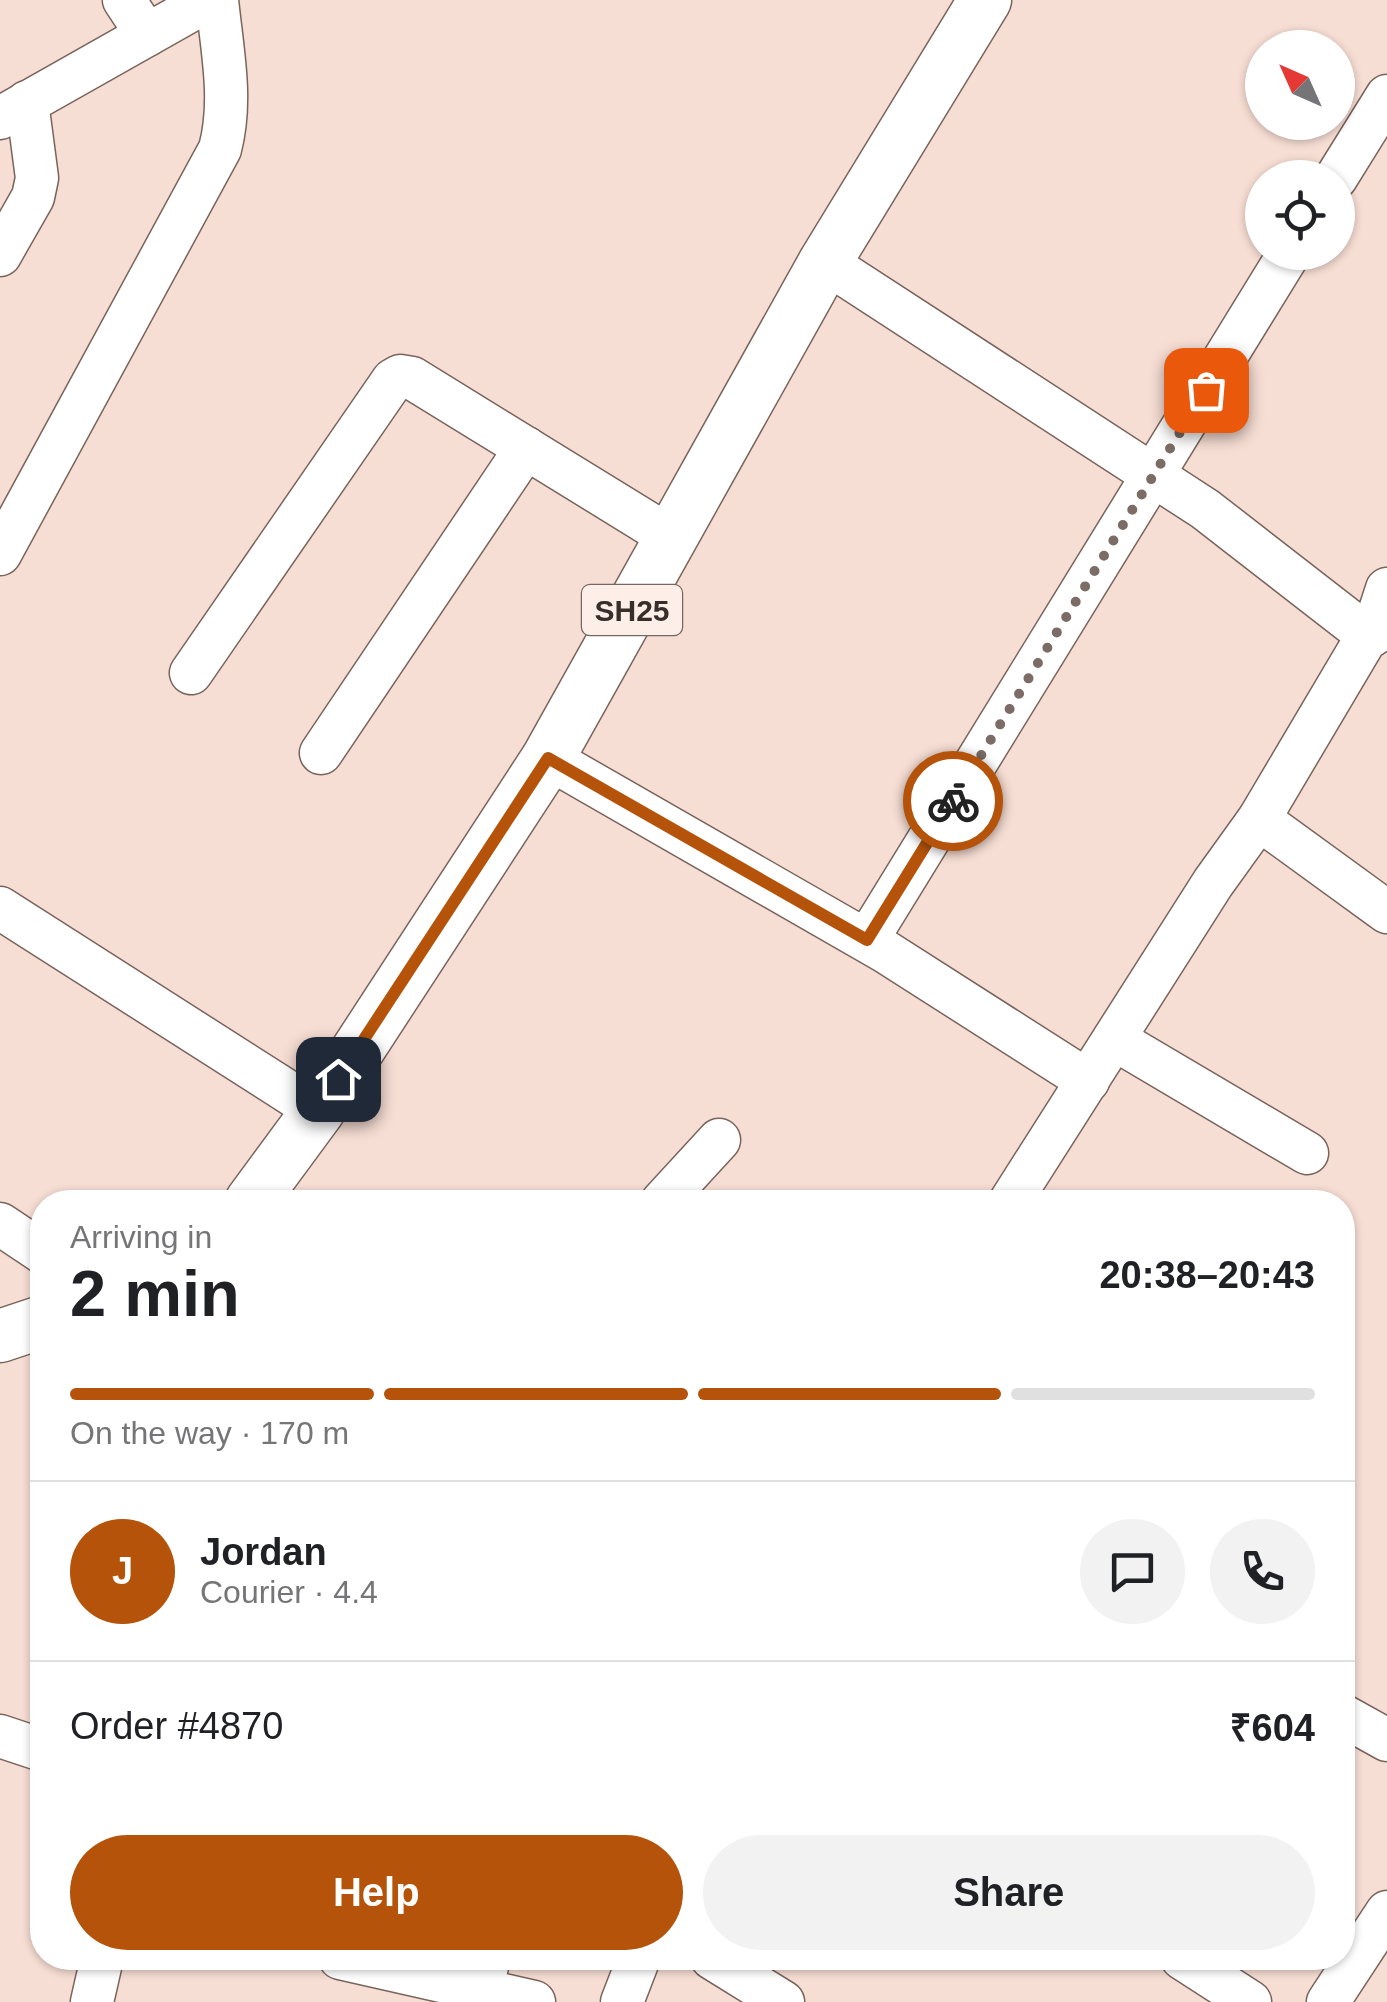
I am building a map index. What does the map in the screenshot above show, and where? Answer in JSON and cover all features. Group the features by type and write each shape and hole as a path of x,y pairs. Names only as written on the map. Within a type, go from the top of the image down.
{"main road":[{"name":"SH25","path":"261,1190 318,1111 548,758 825,262 985,0"},
{"path":"0,1336 30,1326"}],"street":[{"path":"0,254 33,197 37,178 14,110 136,17 209,0"},
{"path":"0,554 220,149 226,126 227,94 217,0"},
{"path":"1347,160 1387,96"},
{"path":"825,262 1206,510 1356,628 1379,630"},
{"path":"867,940 1279,270"},
{"path":"191,673 392,380 400,376 412,378 672,538"},
{"path":"321,753 526,448"},
{"path":"1018,1190 1213,883 1259,819 1365,640 1379,630 1387,590"},
{"path":"548,758 867,940 1088,1081"},
{"path":"1259,819 1387,912"},
{"path":"0,908 318,1111"},
{"path":"1114,1039 1307,1153"},
{"path":"673,1190 719,1140"},
{"path":"0,1224 30,1244"},
{"path":"1355,1722 1387,1740"},
{"path":"0,1736 30,1746"},
{"path":"1355,1961 1387,1912"},
{"path":"92,2002 99,1970"},
{"path":"449,1970 485,1974 534,2002"},
{"path":"622,2002 634,1970"},
{"path":"731,1970 783,2002"},
{"path":"1201,1970 1250,2002"},
{"path":"1328,2002 1349,1970"}],"way so far":[{"path":"953,801 1206,390"}],"route":[{"path":"338,1079 548,758 867,940 953,801"}]}
